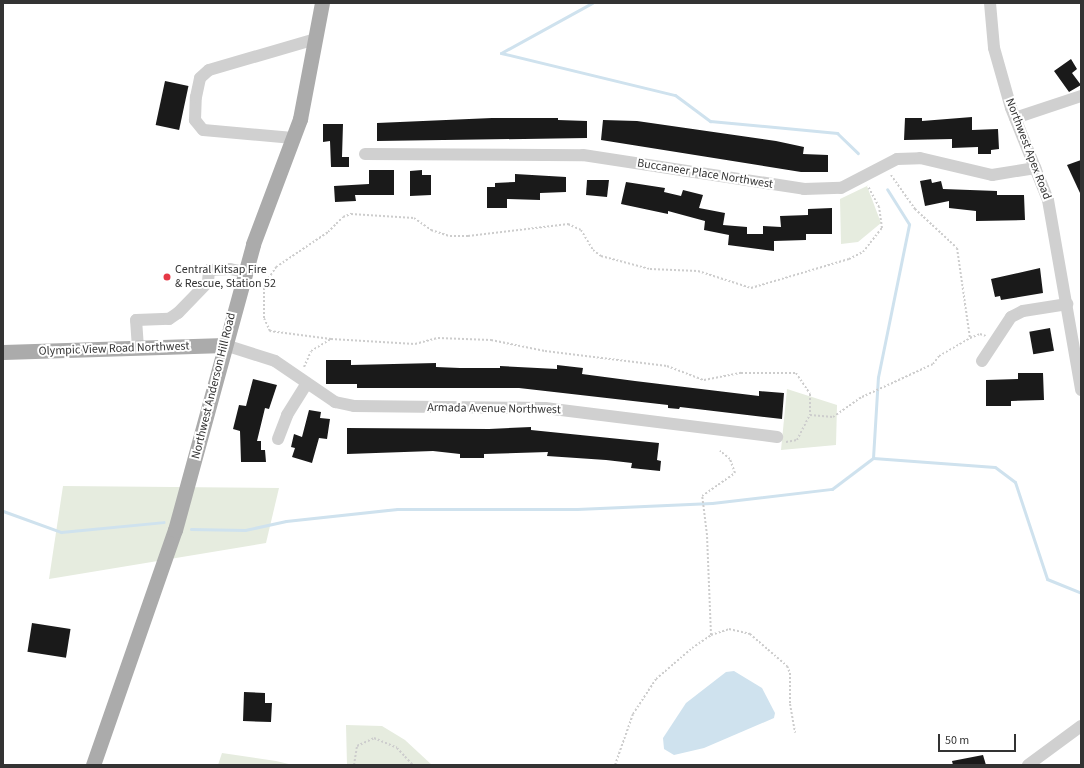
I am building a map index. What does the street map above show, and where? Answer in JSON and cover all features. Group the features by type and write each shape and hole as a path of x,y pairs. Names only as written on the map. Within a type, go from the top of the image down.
{"main road":[{"name":"Northwest Anderson Hill Road","path":"93,765 175,530 244,272 305,102 322,3"},
{"name":"Olympic View Road Northwest","path":"3,352 225,346"}],"street":[{"name":"Northwest Apex Road","path":"990,3 994,48 1015,118 1048,200 1081,390"},
{"path":"293,138 203,130 195,120 195,102 200,78 209,70 316,39"},
{"path":"1015,118 1081,96"},
{"name":"Buccaneer Place Northwest","path":"365,154 583,154 804,189 841,188 897,159 920,158 992,175 1035,168"},
{"path":"138,348 136,320 169,319 178,313 208,282 209,270 230,269 244,272"},
{"path":"982,361 1006,323 1017,314 1067,304"},
{"name":"Armada Avenue Northwest","path":"225,346 275,361 306,385 335,402 354,406 545,408 778,437"},
{"path":"278,439 288,415 306,385"},
{"path":"1028,765 1081,726"}],"path":[{"path":"886,165 915,209 951,240 958,255 970,338"},
{"path":"778,437 783,442 797,440 810,414 810,394 796,373 740,372 704,380 668,366 545,351 491,340 438,338 415,344 331,339 270,331 264,318 264,285 276,267 328,232 343,217 351,214 414,218 438,234 456,236 568,224 581,230 593,250 601,256 650,269 698,271 751,288 850,259 863,252 879,233 882,222 879,207 864,175"},
{"path":"810,414 833,417 862,397 933,364 939,356 970,338 980,334 994,341"},
{"path":"304,368 311,351 331,339"},
{"path":"711,635 707,535 702,496 735,473 733,464 720,451"},
{"path":"615,765 634,714 647,689 674,662 711,635 729,629 744,631 787,666 790,673 790,704 795,733"},
{"path":"354,765 357,746 374,738 397,748 413,765"}],"shaded area":[{"path":"867,186 881,223 858,242 841,244 840,199"},
{"path":"787,389 837,405 836,445 781,450"},
{"path":"63,486 279,488 266,543 49,579"},
{"path":"346,725 382,726 405,740 432,765 347,765"},
{"path":"222,753 276,761 293,765 218,765"}],"water":[{"path":"734,671 762,688 775,713 774,718 704,748 674,755 664,749 663,738 686,703 726,672"}],"building":[{"path":"1071,59 1077,69 1072,73 1081,85 1069,92 1054,71"},
{"path":"165,81 188,86 179,130 156,125"},
{"path":"972,117 972,130 998,129 999,149 991,150 991,154 978,154 978,147 952,148 952,139 904,140 905,118 922,118 922,121"},
{"path":"492,118 558,118 558,120 587,121 587,138 377,141 377,123"},
{"path":"603,120 637,121 776,141 804,147 803,154 828,155 828,172 801,172 601,140"},
{"path":"323,124 343,124 342,157 349,157 349,167 331,167 330,141 323,142"},
{"path":"1081,160 1081,193 1080,193 1067,165"},
{"path":"369,170 394,170 394,195 355,195 356,201 335,202 334,186 369,184"},
{"path":"422,170 422,175 431,175 431,195 410,196 410,171"},
{"path":"515,174 566,177 566,192 540,193 540,200 507,199 507,208 487,208 487,187 495,187 495,183 515,182"},
{"path":"931,179 932,183 941,181 943,189 997,191 997,195 1024,195 1025,220 976,221 976,211 949,208 949,201 925,206 920,181"},
{"path":"587,180 609,180 607,197 586,195"},
{"path":"626,182 665,188 664,192 681,196 683,190 703,195 699,208 725,213 723,225 747,227 747,234 763,234 763,226 781,227 780,216 808,215 808,209 832,208 832,234 806,234 806,240 774,241 774,251 728,245 729,235 704,230 705,221 668,211 668,214 621,204"},
{"path":"1040,268 1043,293 1001,300 1000,296 995,297 991,279"},
{"path":"1050,328 1054,351 1033,354 1029,332"},
{"path":"326,360 351,360 351,365 436,363 436,367 460,368 500,368 500,366 557,369 557,365 583,368 582,374 635,381 759,396 759,391 784,393 782,419 680,407 679,409 668,408 668,405 519,388 357,388 357,384 326,384"},
{"path":"1018,373 1043,373 1044,400 1011,401 1011,406 986,406 986,380 1018,379"},
{"path":"253,379 277,385 269,409 265,408 257,441 261,441 261,450 265,450 266,462 241,462 240,431 233,429 239,405 246,406"},
{"path":"309,410 321,412 320,418 330,419 327,439 319,438 312,463 292,457 295,448 291,447 294,434 302,437"},
{"path":"531,427 531,430 659,443 657,460 661,461 660,471 631,468 632,463 547,456 548,452 484,454 484,458 460,458 460,454 433,451 347,454 347,428 489,429"},
{"path":"32,623 71,629 66,658 27,652"},
{"path":"244,692 265,693 265,703 272,703 271,722 243,721"},
{"path":"983,755 986,765 953,765 952,761"}],"waterway":[{"path":"501,53 592,3"},
{"path":"501,53 675,95 710,121 837,133 858,153"},
{"path":"873,458 878,377 909,224 887,189"},
{"path":"191,529 245,530 286,521 397,509 577,509 712,503 832,489 873,458 995,467 1015,482 1047,579 1081,593"},
{"path":"3,511 61,532 164,522"}],"place":[{"name":"Central Kitsap Fire & Rescue, Station 52","path":"167,277"}]}
